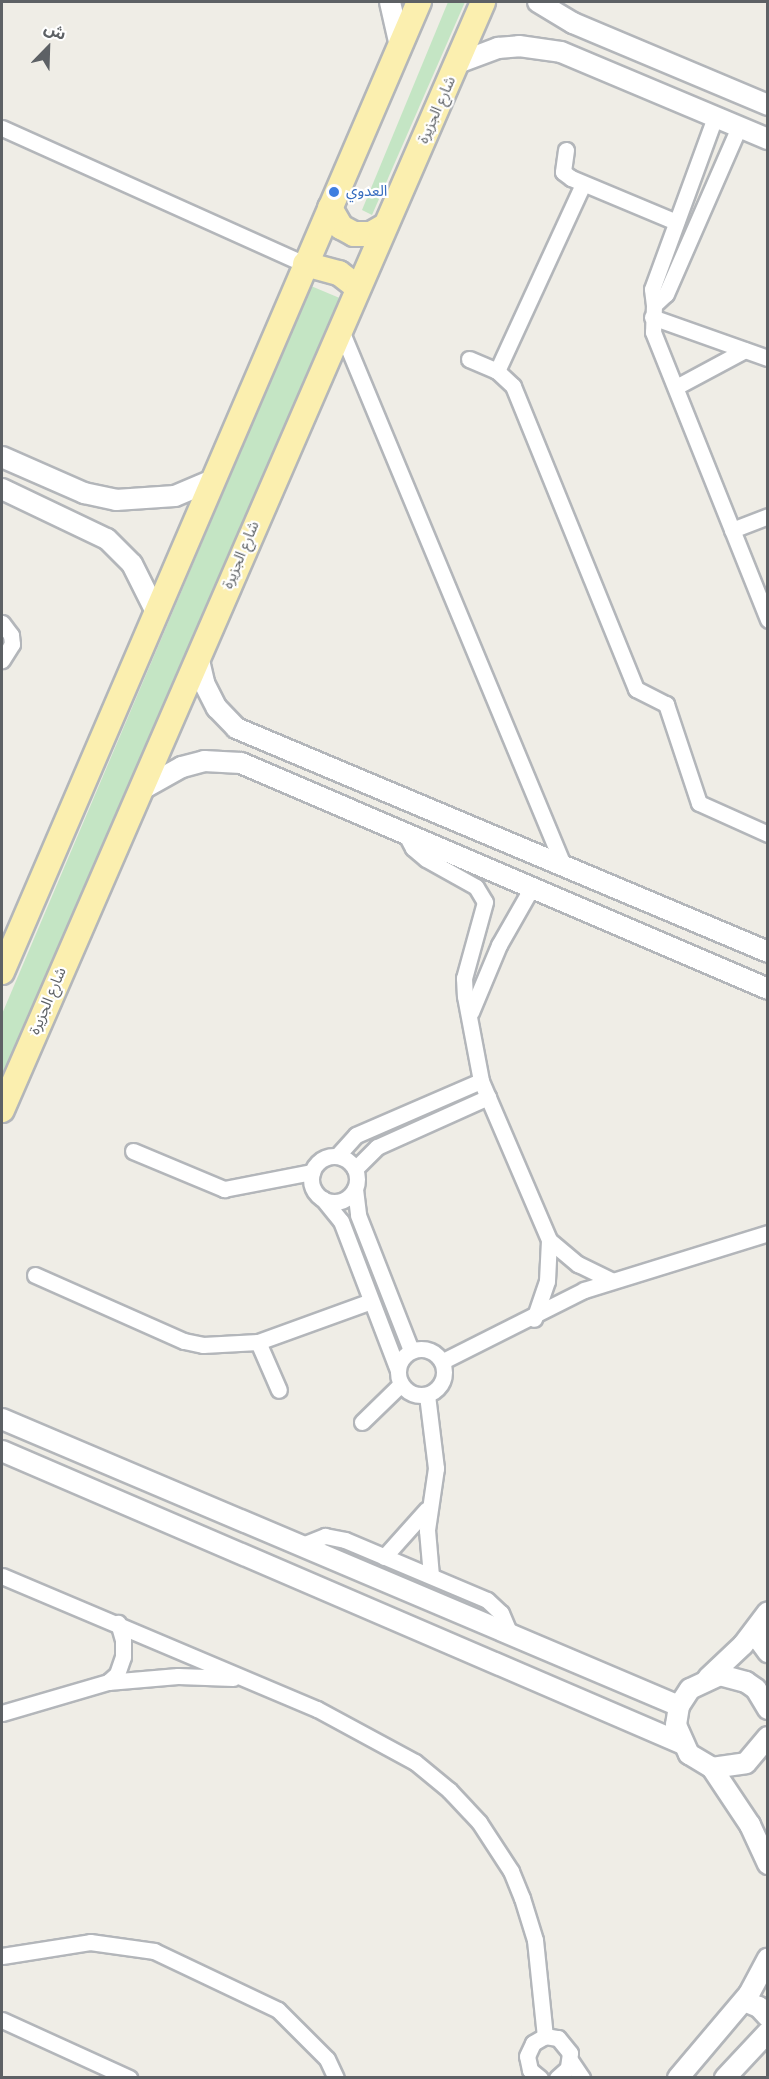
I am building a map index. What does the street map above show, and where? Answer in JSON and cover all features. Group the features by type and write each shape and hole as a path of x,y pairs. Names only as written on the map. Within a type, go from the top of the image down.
{"main road":[{"path":"2,972 211,481 419,2"},
{"name":"شارع الجزيرة","path":"2,1110 138,791 483,2"},
{"path":"330,208 341,227 354,234 370,234 385,226"},
{"path":"305,264 339,273 358,288"}],"street":[{"path":"390,2 400,46"},
{"path":"538,2 573,23 768,105"},
{"path":"561,52 573,23"},
{"path":"458,63 498,48 519,46 561,52 768,139"},
{"path":"715,117 650,294 653,332 768,620"},
{"path":"653,311 664,298 739,127"},
{"path":"2,128 305,264"},
{"path":"566,150 563,172 583,184 676,222"},
{"path":"497,371 583,184"},
{"path":"653,311 768,358"},
{"path":"340,328 564,867"},
{"path":"676,387 745,350"},
{"path":"469,358 497,371 513,386 636,689 666,704 699,803 768,834"},
{"path":"2,457 84,493 116,500 156,500 211,481"},
{"path":"2,489 92,529 120,550 142,579 156,612"},
{"path":"72,520 84,493"},
{"path":"732,530 768,516"},
{"path":"2,623 11,635 12,644 2,660"},
{"path":"198,656 204,683 217,708 236,728 768,952"},
{"path":"275,777 286,750"},
{"path":"138,791 169,771 204,761 241,763 768,989"},
{"path":"405,833 426,859 483,895 484,908 464,978 481,1081 549,1240 547,1281 534,1319"},
{"path":"471,1012 498,945 531,889"},
{"path":"133,1151 224,1189 312,1172 322,1160 336,1156 356,1135 481,1081"},
{"path":"362,1422 399,1377 411,1350 358,1215 355,1169 377,1147 488,1097"},
{"path":"336,1156 355,1169"},
{"path":"312,1172 313,1188 341,1221 399,1377 412,1393 427,1395"},
{"path":"323,1199 344,1200 355,1189"},
{"path":"442,1361 534,1319 584,1290 768,1233"},
{"path":"549,1240 578,1264 611,1280"},
{"path":"35,1275 184,1341 222,1346 258,1342 370,1301"},
{"path":"258,1342 279,1390"},
{"path":"411,1350 429,1349 442,1361 444,1378 427,1395"},
{"path":"427,1395 436,1468 429,1506 431,1576"},
{"path":"2,1419 679,1706"},
{"path":"2,1451 681,1743 700,1762 712,1768 750,1824 768,1864"},
{"path":"384,1557 429,1506"},
{"path":"300,1546 316,1538 332,1537 431,1576 487,1600 501,1613 510,1634"},
{"path":"2,1571 20,1581 317,1710 415,1762 449,1790 479,1822 512,1871 535,1940 545,2036"},
{"path":"2,1576 20,1581"},
{"path":"681,1743 676,1725 679,1706 690,1689 708,1678 763,1619"},
{"path":"763,1619 760,1641 768,1652"},
{"path":"108,1682 117,1674 123,1657 123,1640 118,1623"},
{"path":"2,1713 108,1682 178,1676 248,1680"},
{"path":"708,1678 734,1677 746,1682 756,1689 768,1708"},
{"path":"634,1723 647,1707 648,1692"},
{"path":"712,1768 746,1763 768,1738"},
{"path":"2,1956 90,1942 154,1951 278,2010 327,2059 336,2078"},
{"path":"678,2078 744,2001 768,1959"},
{"path":"744,2001 759,2007 768,2017"},
{"path":"2,2020 122,2076"},
{"path":"725,2078 768,2032"},
{"path":"545,2036 564,2042 570,2060 582,2078"},
{"path":"532,2075 529,2049 545,2036"},
{"path":"557,2078 570,2060"}],"green space":[{"path":"448,2 465,2 372,215 362,210"},
{"path":"311,286 342,299 2,1083 2,1014"}],"place":[{"name":"العدوي","path":"334,192"}]}
